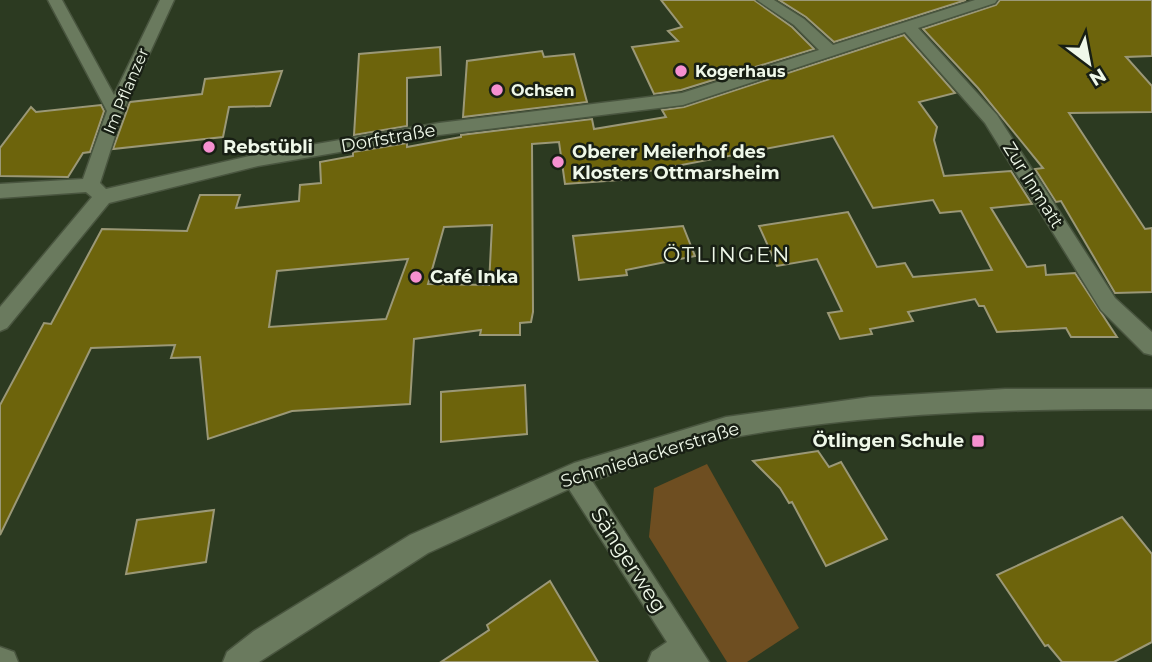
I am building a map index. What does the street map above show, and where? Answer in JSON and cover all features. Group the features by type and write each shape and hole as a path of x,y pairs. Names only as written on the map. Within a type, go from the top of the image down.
{"street":[{"path":"55,0 115,111"},
{"name":"Im Pflanzer","path":"96,191 115,111 167,0"},
{"path":"764,0 799,22 831,52"},
{"name":"Dorfstraße","path":"0,191 96,191 439,129 683,99 990,0"},
{"name":"Zur Inmatt","path":"908,26 991,119 1108,304 1152,346"},
{"path":"0,322 96,191"},
{"name":"Schmiedackerstraße","path":"237,662 264,641 419,544 574,475 726,428 870,407 1005,399 1152,398"},
{"name":"Sängerweg","path":"574,475 680,657"}],"shaded area":[{"path":"707,464 799,628 747,662 727,662 649,537 654,488"}],"building":[{"path":"661,0 754,0 792,27 814,49 681,90 654,94 632,47 678,41 668,31 682,27"},
{"path":"779,0 966,0 834,42 806,17"},
{"path":"1000,0 1152,0 1152,56 1126,57 1152,86 1152,112 1069,113 1145,229 1152,228 1152,292 1115,293 1061,201 1056,202 1035,169 1043,168 978,88 923,29 996,5"},
{"path":"904,35 955,93 919,102 937,127 934,140 944,176 1011,171 1032,204 991,208 1027,267 1045,265 1046,275 1075,273 1117,337 1071,337 1066,328 997,332 984,306 979,306 975,299 908,312 913,321 870,329 872,334 840,339 828,313 842,311 817,259 777,266 759,226 848,212 877,267 905,263 913,277 992,270 961,211 940,213 933,200 873,208 833,136 634,174 634,179 565,184 559,142 532,144 533,312 531,322 520,323 520,335 480,335 481,330 414,339 410,404 292,411 208,439 200,357 171,358 175,345 91,348 0,535 0,405 44,323 51,324 102,229 187,231 200,195 240,195 236,208 299,201 300,185 321,183 320,162 353,156 353,152 407,143 407,147 461,135 592,119 594,129 666,117 662,110 684,107","holes":["492,225 489,285 428,284 444,227","408,259 386,319 269,327 277,271"]},
{"path":"440,47 441,75 407,78 407,126 354,135 359,54"},
{"path":"542,51 544,57 574,54 587,102 463,117 467,61"},
{"path":"282,71 270,106 229,107 223,137 113,149 130,102 202,94 205,79"},
{"path":"101,105 104,111 90,152 83,153 68,177 0,176 0,148 31,107 36,112"},
{"path":"683,226 695,256 626,270 627,275 579,280 573,236"},
{"path":"525,385 527,434 441,442 441,392"},
{"path":"818,451 829,467 841,462 887,539 826,566 792,502 789,503 780,488 753,461"},
{"path":"214,510 206,562 126,574 137,520"},
{"path":"1122,517 1152,554 1152,642 1114,662 1062,662 1048,645 1045,646 997,575"},
{"path":"550,581 598,662 441,662 489,630 487,625"}],"place":[{"name":"Kogerhaus","path":"681,71"},
{"name":"Ochsen","path":"497,90"},
{"name":"Rebstübli","path":"209,147"},
{"name":"Oberer Meierhof des Klosters Ottmarsheim","path":"558,162"},
{"name":"Café Inka","path":"416,277"},
{"name":"Ötlingen Schule","path":"978,441"}],"district":[{"name":"ÖTLINGEN","path":"727,254"}]}
